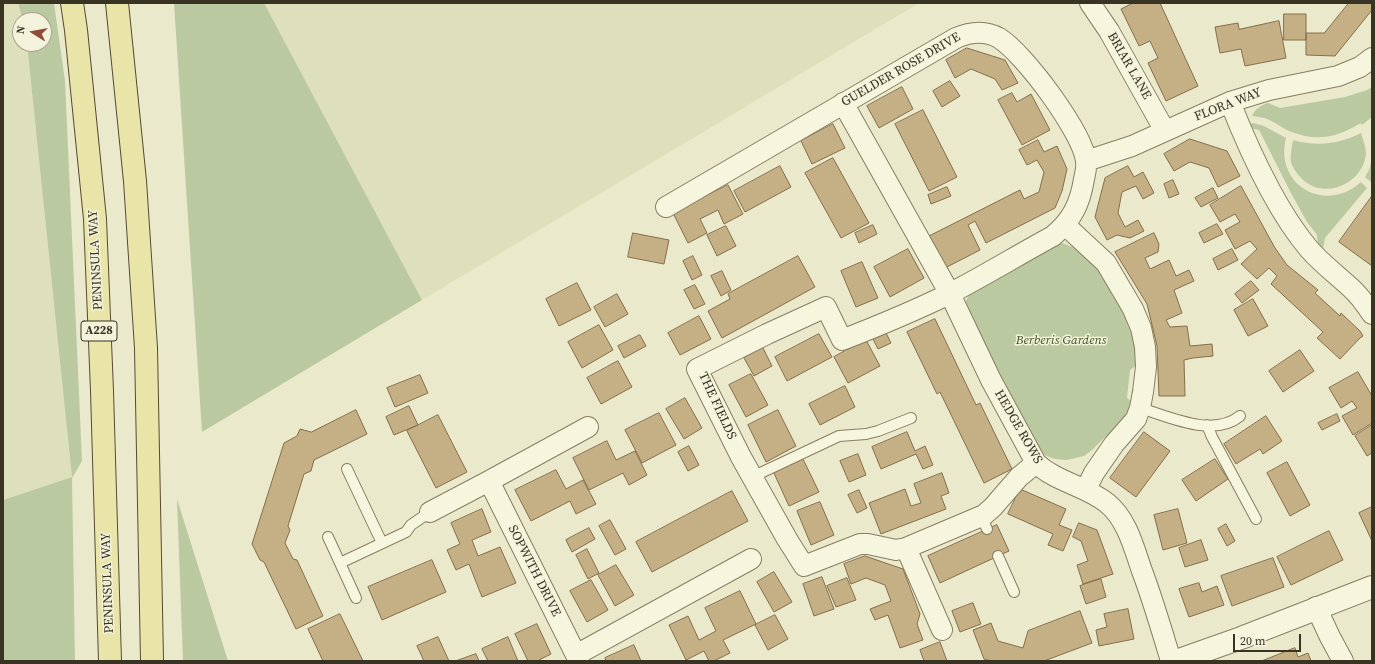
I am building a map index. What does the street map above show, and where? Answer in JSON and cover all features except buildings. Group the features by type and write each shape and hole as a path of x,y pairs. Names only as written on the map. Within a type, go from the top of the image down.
{"main road":[{"name":"PENINSULA WAY","path":"72,3 95,219 110,661"},
{"path":"117,3 135,181 146,348 152,661"}],"street":[{"name":"BRIAR LANE","path":"1090,3 1109,31 1165,131"},
{"name":"GUELDER ROSE DRIVE","path":"666,207 956,38 977,32 988,34 1000,39 1010,46 1032,70 1071,126 1080,143 1086,161 1082,193 1076,209 1066,225 1053,236 950,294"},
{"name":"FLORA WAY","path":"1086,161 1132,146 1230,102 1269,90 1338,76 1360,67 1372,58"},
{"path":"1230,102 1244,138 1272,193 1290,222 1320,261 1351,288 1372,314"},
{"path":"843,104 950,294"},
{"path":"1066,225 1106,263 1127,297 1140,328 1145,347 1146,367 1143,392 1136,419 1114,444 1094,473 1086,489"},
{"name":"HEDGE ROWS","path":"950,294 991,380 1036,463 1043,470 1086,489 1110,505 1124,525 1131,539 1149,590 1171,661"},
{"name":"THE FIELDS","path":"950,294 842,340 826,307 767,334 698,369 740,457 786,540 804,566 860,544 868,544 896,550 984,523 993,507 1019,477 1036,463"},
{"path":"430,512 588,427"},
{"name":"SOPWITH DRIVE","path":"488,481 573,659"},
{"path":"906,548 942,630"},
{"path":"573,659 751,559"},
{"path":"1176,661 1241,638 1372,587"},
{"path":"1316,608 1343,661"}],"lane":[{"path":"1140,408 1207,426 1225,425 1233,422 1240,416"},
{"path":"752,477 839,436 866,434 911,418"},
{"path":"1207,426 1256,519"},
{"path":"347,469 382,543"},
{"path":"340,563 406,532 411,525 430,512"},
{"path":"328,538 356,598"},
{"path":"998,556 1014,592"}],"green space":[{"path":"3,3 18,3 21,12 12,12 12,52 28,52 72,477 3,500"},
{"path":"18,3 54,3 65,81 82,461 72,478 75,661 3,661 3,500 72,477 28,52 52,52 52,12 21,12"},
{"path":"174,3 264,3 422,300 202,432"},
{"path":"264,3 919,3 422,300"},
{"path":"1372,87 1372,117 1362,125 1361,123 1335,135 1317,137 1299,134 1286,130 1267,119 1252,116 1258,108 1268,103 1280,108 1345,97"},
{"path":"1253,123 1264,126 1286,138 1284,155 1288,170 1295,181 1306,190 1319,195 1333,195 1347,191 1361,182 1367,188 1325,238 1322,252 1318,249 1317,235 1307,222 1292,195 1259,130 1250,128 1249,125"},
{"path":"1361,133 1366,151 1364,164 1356,176 1342,185 1326,189 1318,188 1303,180 1293,167 1291,156 1293,140 1319,144 1344,140"},
{"path":"1372,159 1372,181 1371,182 1365,177"},
{"name":"Berberis Gardens","path":"1062,243 1078,249 1107,276 1135,334 1137,365 1130,370 1127,398 1132,402 1133,407 1120,425 1084,456 1067,460 1055,459 1044,455 1029,433 1012,403 964,304 970,293"},
{"path":"177,499 228,661 183,661"}]}
